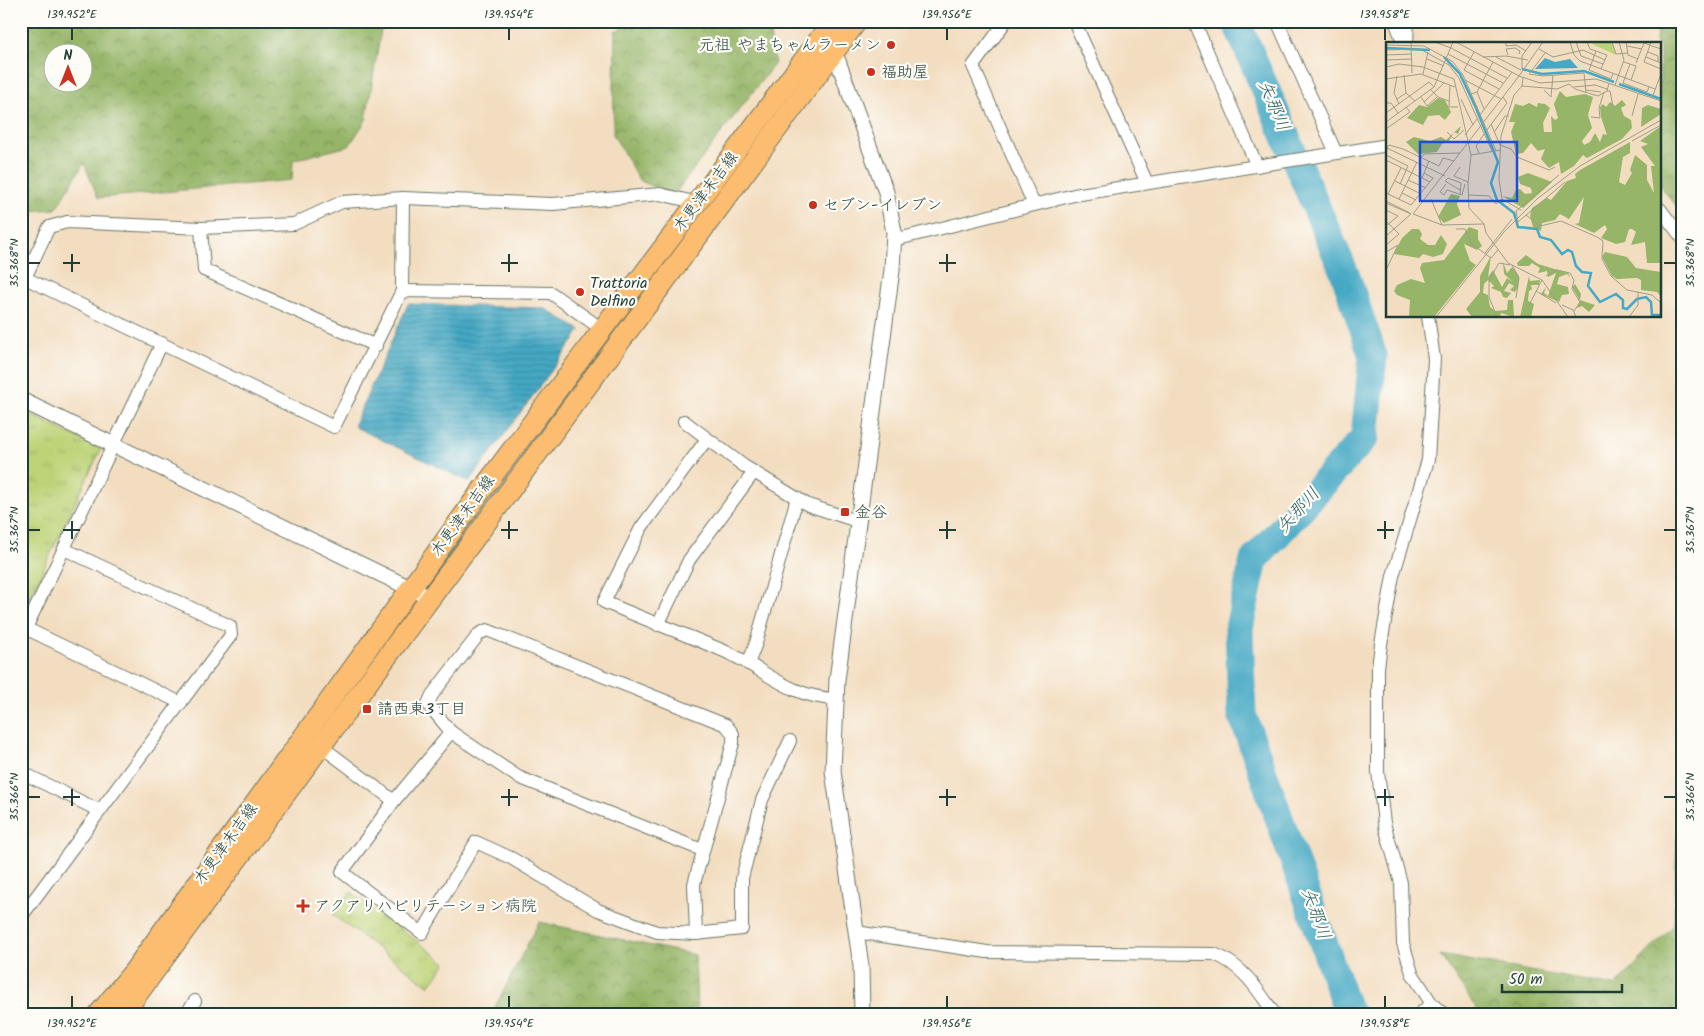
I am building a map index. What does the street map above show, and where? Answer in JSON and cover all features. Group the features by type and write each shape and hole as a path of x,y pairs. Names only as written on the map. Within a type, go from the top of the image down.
{"main road":[{"name":"木更津末吉線","path":"122,1015 857,21"},
{"name":"木更津末吉線","path":"98,1015 134,971 410,589 698,203 827,25"}],"street":[{"path":"1006,21 973,66 1034,205"},
{"path":"1074,21 1147,183"},
{"path":"1194,21 1263,165"},
{"path":"1278,21 1330,154"},
{"path":"1395,21 1404,42"},
{"path":"1405,42 1408,21"},
{"path":"827,25 835,52 880,172 891,215 894,240 892,270 857,521 835,698 833,771 861,966 862,1015"},
{"path":"894,240 1074,195 1386,145"},
{"path":"403,198 402,291 334,427 23,277 49,227 67,222 200,228 294,224 342,202 403,198 554,204 660,194 698,203"},
{"path":"1662,212 1683,239"},
{"path":"200,228 204,270 376,346"},
{"path":"402,291 551,292 603,330"},
{"path":"1428,318 1434,359 1428,460 1393,576 1381,644 1378,668 1378,772 1384,823 1401,883 1403,943 1412,973 1432,1004 1444,1015"},
{"path":"162,343 64,549 24,627 181,703"},
{"path":"21,400 429,598"},
{"path":"684,421 754,472 808,505 857,521"},
{"path":"707,439 642,528 604,602 726,652 794,690 814,698 835,698"},
{"path":"658,625 690,560 754,472"},
{"path":"748,664 756,643 797,498"},
{"path":"22,916 230,636 230,626 64,549"},
{"path":"696,934 694,884 702,850 734,743 733,734 726,725 487,630 479,634 428,704 451,732 518,777 702,850"},
{"path":"451,732 394,801 342,872 422,933 476,842 511,858 598,910 657,932 696,934 742,930 742,878 760,808 790,741"},
{"path":"320,746 394,801"},
{"path":"21,772 100,810"},
{"path":"856,932 987,952 1214,954 1224,957 1245,975 1260,992 1275,1015"},
{"path":"185,1015 195,1001"},
{"path":"1418,1015 1432,1004"}],"green space":[{"path":"21,21 409,21 381,30 366,120 349,146 293,160 292,180 98,198 84,163 56,209 21,212"},
{"path":"640,21 735,21 768,24 775,63 673,196 639,180 613,134 615,31"},
{"path":"1659,21 1683,21 1683,214 1662,188 1662,42 1655,42"},
{"path":"21,410 101,449 21,615"},
{"path":"1683,837 1683,1015 1481,1015 1440,955 1615,986 1674,925 1677,838"},
{"path":"351,892 446,963 429,986 333,915"},
{"path":"539,922 695,955 697,1015 491,1015"}],"water":[{"path":"408,304 544,308 580,330 470,481 355,427 355,423"}],"waterway":[{"name":"矢那川","path":"1236,21 1345,274 1373,356 1365,437 1254,560 1239,628 1242,714 1348,1012 1351,1015"}],"place":[{"name":"元祖 やまちゃんラーメン","path":"891,45"},
{"name":"福助屋","path":"871,72"},
{"name":"セブン-イレブン","path":"813,205"},
{"name":"Trattoria Delfino","path":"580,292"},
{"name":"金谷","path":"845,512"},
{"name":"請西東3丁目","path":"367,709"},
{"name":"アクアリハビリテーション病院","path":"303,906"}]}
